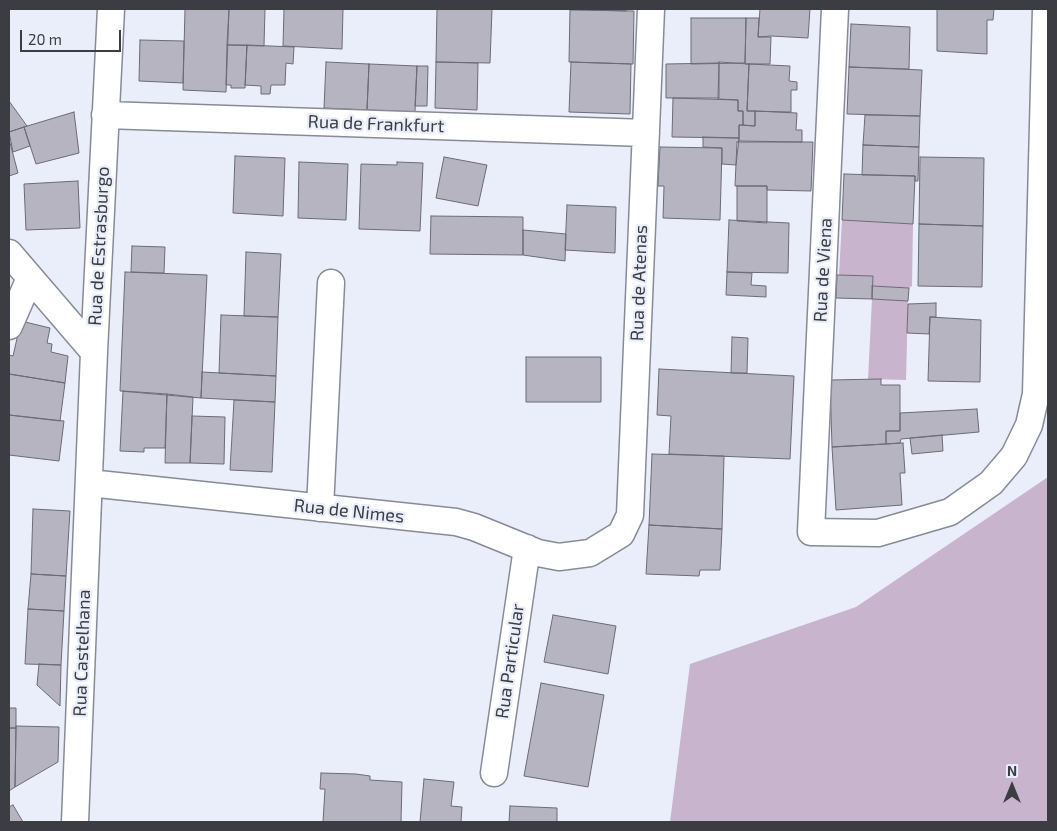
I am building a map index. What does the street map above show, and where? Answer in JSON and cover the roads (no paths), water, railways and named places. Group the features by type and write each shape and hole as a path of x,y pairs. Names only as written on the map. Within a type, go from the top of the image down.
{"street":[{"name":"Rua de Estrasburgo","path":"89,484 110,9"},
{"name":"Rua de Atenas","path":"603,547 621,534 630,514 651,9"},
{"name":"Rua de Viena","path":"836,9 811,532 878,533 950,512 991,483 1014,456 1029,425 1036,390 1046,9"},
{"name":"Rua de Frankfurt","path":"105,115 646,133"},
{"path":"9,253 94,352"},
{"path":"9,326 30,278"},
{"path":"320,508 331,283"},
{"name":"Rua de Nimes","path":"89,484 456,522 550,556 568,557 590,554 603,547"},
{"name":"Rua Castelhana","path":"75,822 89,484"},
{"name":"Rua Particular","path":"494,773 526,548"}]}
